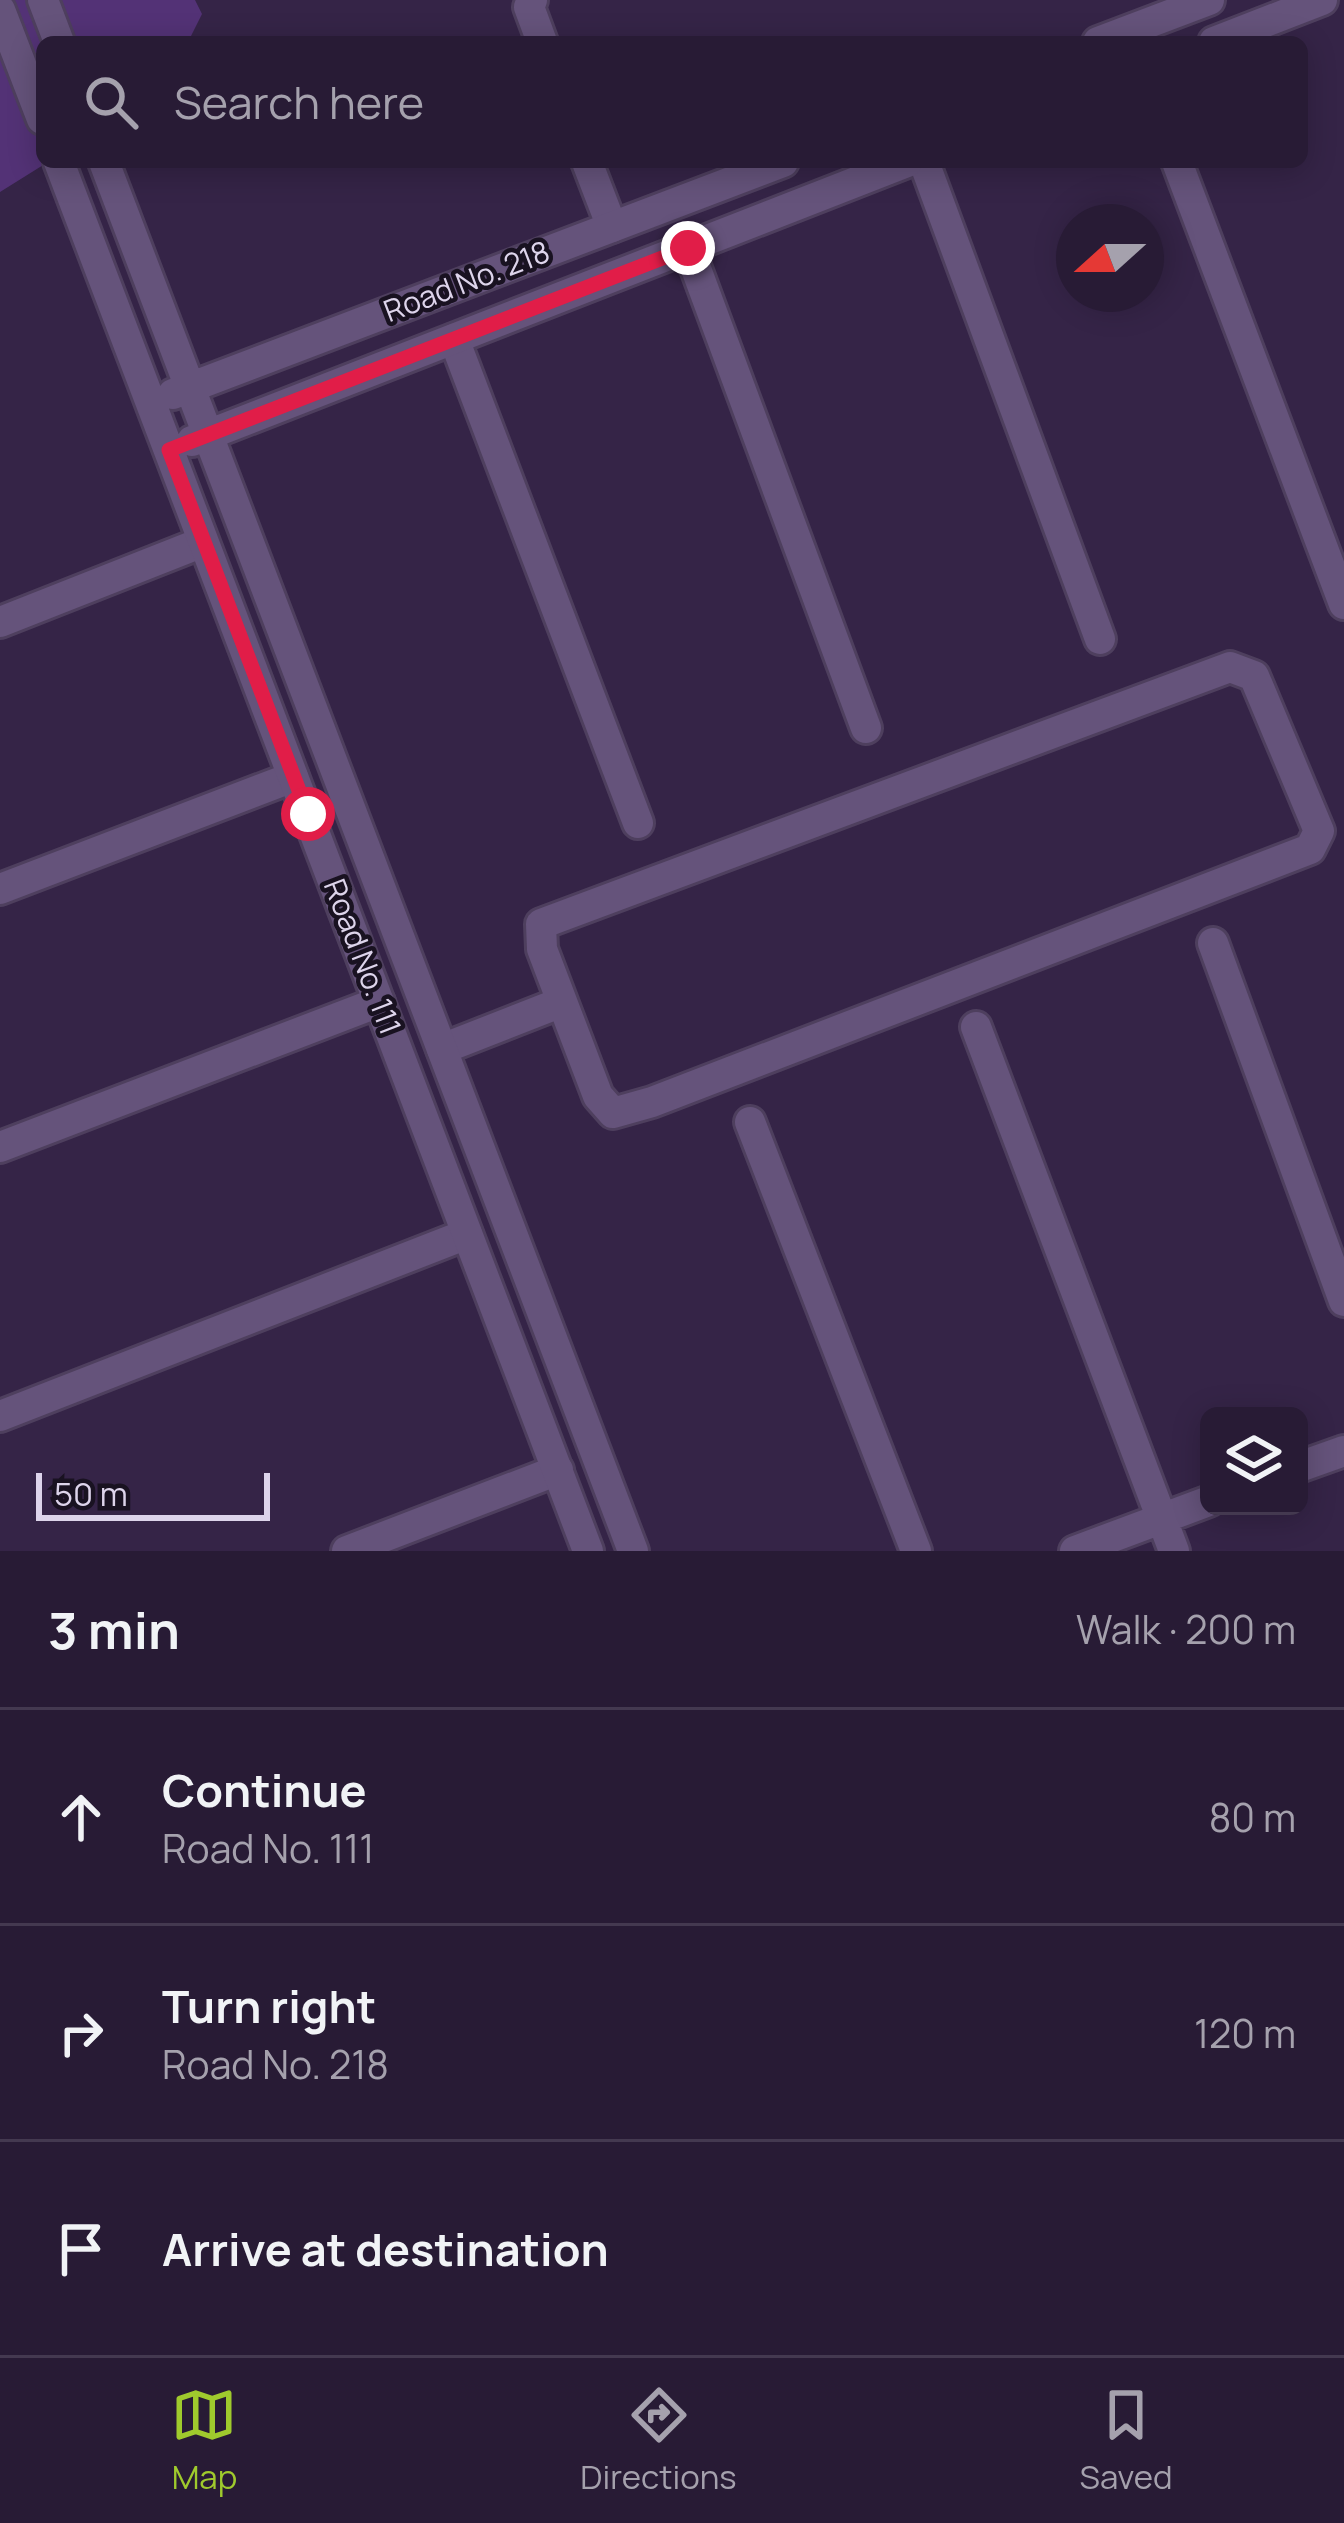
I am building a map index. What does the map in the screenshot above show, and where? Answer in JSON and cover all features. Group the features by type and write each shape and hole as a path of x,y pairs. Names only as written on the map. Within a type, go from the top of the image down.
{"street":[{"path":"43,0 56,36"},
{"path":"532,0 529,7 540,36"},
{"path":"1132,36 1209,0"},
{"path":"1229,36 1322,0"},
{"path":"0,10 36,103"},
{"name":"Road No. 111","path":"106,168 633,1551"},
{"path":"589,168 612,227"},
{"name":"Road No. 218","path":"151,402 767,168"},
{"name":"Road No. 218","path":"169,450 892,168"},
{"path":"926,168 1100,639"},
{"path":"1179,168 1344,604"},
{"name":"Road No. 111","path":"62,171 588,1551"},
{"path":"688,248 866,728"},
{"path":"454,339 638,823"},
{"path":"0,622 203,542"},
{"path":"1230,667 1253,676 1329,816 1310,849 613,1113 598,1096 562,1001 542,950 542,924 1230,667"},
{"path":"0,889 293,777"},
{"path":"1213,943 1344,1301"},
{"path":"442,1049 562,1001"},
{"path":"0,1148 379,1002"},
{"path":"976,1028 1174,1551"},
{"path":"751,1122 916,1551"},
{"path":"0,1416 467,1234"},
{"path":"1308,1464 1344,1450"},
{"path":"347,1551 558,1471"},
{"path":"1075,1551 1200,1504"}],"shaded area":[{"path":"0,0 195,0 202,14 191,36 36,36 38,168 0,192"}],"route":[{"path":"308,814 169,450 688,248"}]}
